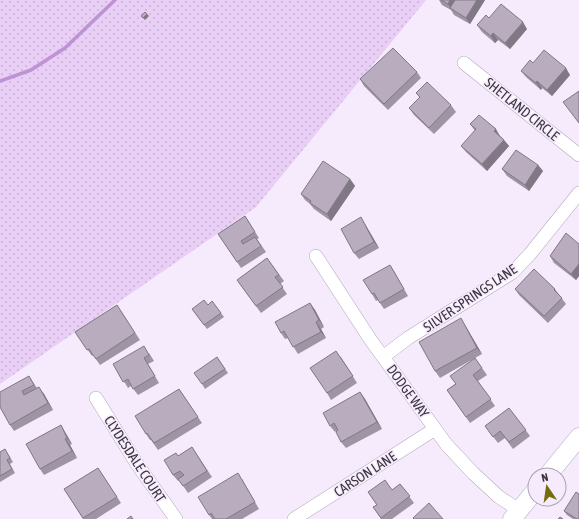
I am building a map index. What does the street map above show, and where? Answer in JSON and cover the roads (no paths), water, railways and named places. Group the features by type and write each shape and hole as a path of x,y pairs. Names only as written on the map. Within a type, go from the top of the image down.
{"street":[{"name":"SHETLAND CIRCLE","path":"464,63 579,155"},
{"name":"SILVER SPRINGS LANE","path":"383,357 408,338 513,272 530,254 579,193"},
{"name":"DODGE WAY","path":"316,256 370,339 446,444 473,474 499,497 516,515"},
{"name":"CLYDESDALE COURT","path":"96,398 137,464 176,519"},
{"name":"CARSON LANE","path":"294,519 435,429"},
{"path":"555,467 579,437"},
{"path":"516,515 527,501"}],"waterway":[{"path":"0,81 31,70 65,48 115,0"}]}
